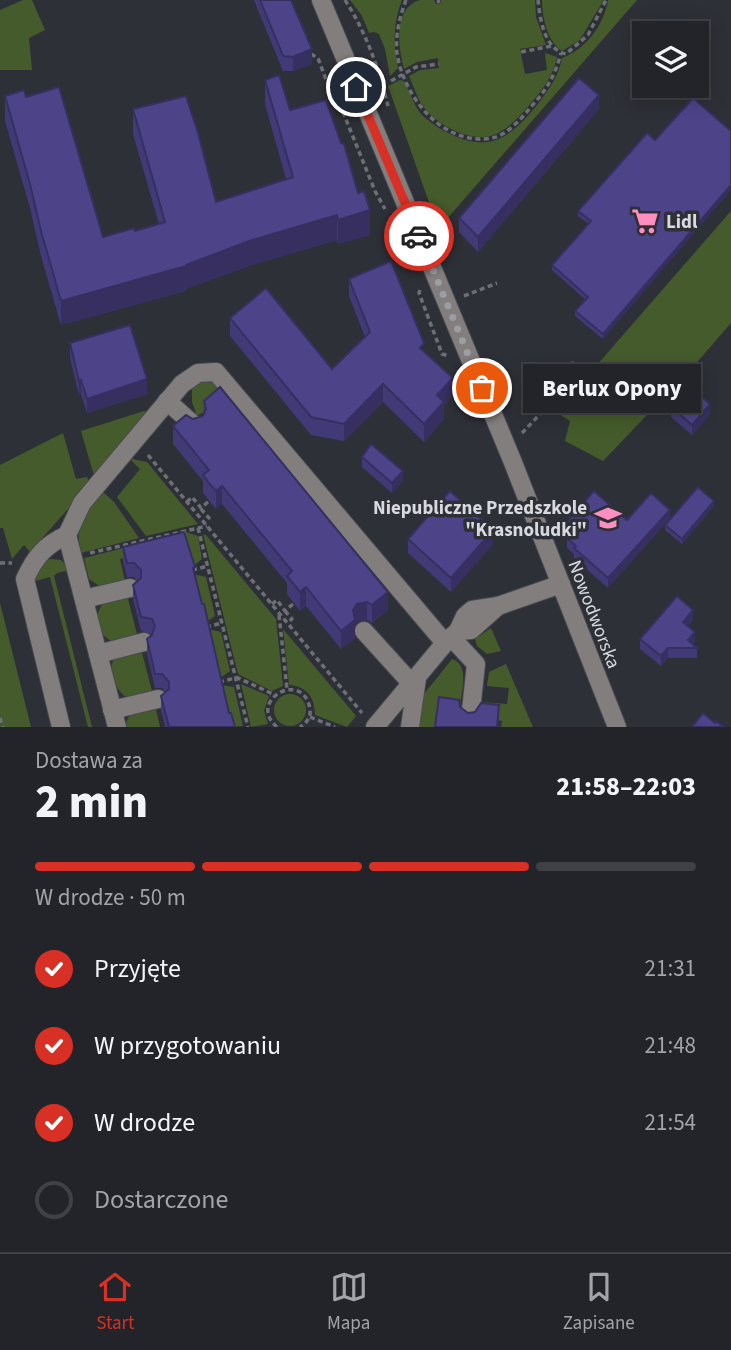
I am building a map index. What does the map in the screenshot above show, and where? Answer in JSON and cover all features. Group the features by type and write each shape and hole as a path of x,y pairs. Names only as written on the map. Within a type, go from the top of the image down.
{"street":[{"name":"Nowodworska","path":"321,0 617,727"},
{"path":"61,727 25,579 33,560 51,543 67,535 82,503 182,384 198,373 216,372 476,664 470,720"},
{"path":"167,401 195,426"},
{"path":"67,535 114,719 158,699"},
{"path":"370,722 414,681 452,637 471,631 498,606 561,584"},
{"path":"83,599 130,589"},
{"path":"363,631 414,681"},
{"path":"98,654 144,642"},
{"path":"410,727 414,681"}],"path":[{"path":"412,0 406,1 401,12 397,54 421,108 438,124 459,135 493,138 506,132 545,91 555,76 561,53"},
{"path":"538,0 540,18 552,46 566,54 582,42 606,0"},
{"path":"521,52 552,46"},
{"path":"383,85 416,67 439,64"},
{"path":"462,296 497,283"},
{"path":"518,436 570,377 573,370 572,360"},
{"path":"135,439 370,722"},
{"path":"73,558 198,528 205,524 209,518 192,497 187,502"},
{"path":"201,508 209,501"},
{"path":"198,528 248,727"},
{"path":"192,570 208,566"},
{"path":"272,604 276,600 292,619 287,623"},
{"path":"285,611 294,603"},
{"path":"278,612 287,689"},
{"path":"206,627 222,623"},
{"path":"219,682 236,677 275,695"},
{"path":"268,727 276,726 268,710 275,695 287,689 297,690 307,698 311,712 306,723 300,727"},
{"path":"310,716 335,727"},
{"path":"0,718 3,727"}],"green space":[{"path":"23,0 32,0 45,30 29,38 32,70 0,70 0,10"},
{"path":"350,0 402,0 395,34 398,68 390,76 379,34 369,33 362,16"},
{"path":"420,0 434,0 436,4 441,3 441,0 535,0 536,17 546,45 520,49 525,74 547,70 545,53 557,57 544,87 505,129 485,137 467,135 440,122 423,106 409,76 420,70 439,68 438,58 417,62 404,69 399,40 405,11"},
{"path":"542,0 603,1 580,40 562,51 546,28"},
{"path":"608,0 637,0 440,227 437,225 388,86 400,80 404,81 422,115 437,127 457,137 477,142 496,140 514,130 537,105 555,77 562,58 579,49 598,27"},
{"path":"731,211 731,323 603,461 565,441 570,421 556,412"},
{"path":"206,379 218,383 258,433 218,403 197,416 192,402 192,386"},
{"path":"144,411 147,413 95,479 81,431"},
{"path":"63,433 76,479 87,477 90,484 30,552 24,545 12,559 3,528 0,528 0,465"},
{"path":"132,459 147,462 198,524 146,536 117,497 140,469"},
{"path":"103,492 114,502 139,538 81,553 81,519"},
{"path":"186,532 198,536 202,559 192,567 185,543 120,559 125,581 101,587 89,579 84,558"},
{"path":"203,534 276,619 283,686 272,691 238,674"},
{"path":"50,559 61,560 70,570 54,576 92,727 88,727 50,577 35,581 39,568"},
{"path":"193,574 206,577 215,616 205,623"},
{"path":"127,595 138,638 112,642 103,635 97,615 107,600"},
{"path":"0,603 31,727 0,727"},
{"path":"491,628 501,651 487,654 477,646 475,639"},
{"path":"208,629 221,632 230,671 220,678"},
{"path":"283,629 356,716 347,727 315,715 309,694 301,688 289,685"},
{"path":"141,649 153,695 127,698 115,684 112,665 119,655"},
{"path":"452,659 458,662 463,675 458,715 437,727 419,727 424,694"},
{"path":"506,664 533,727 501,727 502,721 483,718 484,702 507,704 509,688 487,686 489,672"},
{"path":"241,684 269,696 264,711 268,724 251,727"},
{"path":"221,685 234,687 243,726 231,727"},
{"path":"290,694 301,699 306,710 301,721 290,726 279,721 274,710 279,699"},
{"path":"155,705 160,727 125,727 132,714"}],"building":[{"path":"260,0 291,0 312,49 293,57 283,56"},
{"path":"279,75 290,110 326,100 341,143 344,144 358,193 364,191 370,210 338,220 337,215 249,241 186,266 61,301 5,96 24,90 26,97 59,87 103,237 165,222 133,109 186,96 216,202 293,177 265,80"},
{"path":"579,78 599,95 478,237 459,218"},
{"name":"Lidl","path":"693,98 731,131 731,185 603,334 575,311 588,297 552,265 591,221 578,211 647,133 655,140"},
{"path":"391,261 424,343 420,348 453,378 437,395 444,402 424,424 383,384 344,424 311,417 230,318 266,288 332,369 370,332 349,279"},
{"path":"130,325 147,379 87,399 81,380 79,381 70,343"},
{"path":"689,386 710,404 692,425 671,407"},
{"path":"220,387 388,592 372,605 367,602 357,604 353,610 355,620 341,631 306,587 300,592 287,576 292,571 222,486 216,491 209,483 203,475 209,470 173,426 186,415 193,419 203,416 206,409 204,401"},
{"path":"371,444 403,471 392,483 362,457"},
{"path":"698,487 714,501 682,539 665,525"},
{"path":"450,491 493,530 451,578 408,539"},
{"path":"594,491 627,520 651,493 670,510 608,578 574,548 576,546 567,538 571,532 564,525"},
{"path":"184,532 195,567 193,568 229,713 235,727 169,727 161,696 169,689 169,682 162,674 155,674 147,639 152,635 155,626 152,619 141,617 133,585 141,578 141,570 134,563 127,563 123,547"},
{"path":"677,596 693,610 683,622 695,632 688,640 697,648 668,648 661,656 640,639"},
{"path":"439,697 459,700 460,707 468,713 475,712 481,703 499,705 497,727 435,727"},
{"path":"703,713 715,723 716,721 724,727 692,727"}],"way so far":[{"path":"419,236 482,388"}],"place":[{"name":"Lidl","path":"645,221"},
{"name":"Berlux Opony","path":"482,388"},
{"name":"Niepubliczne Przedszkole \"Krasnoludki\"","path":"608,518"}],"route":[{"path":"356,87 419,236"}]}
